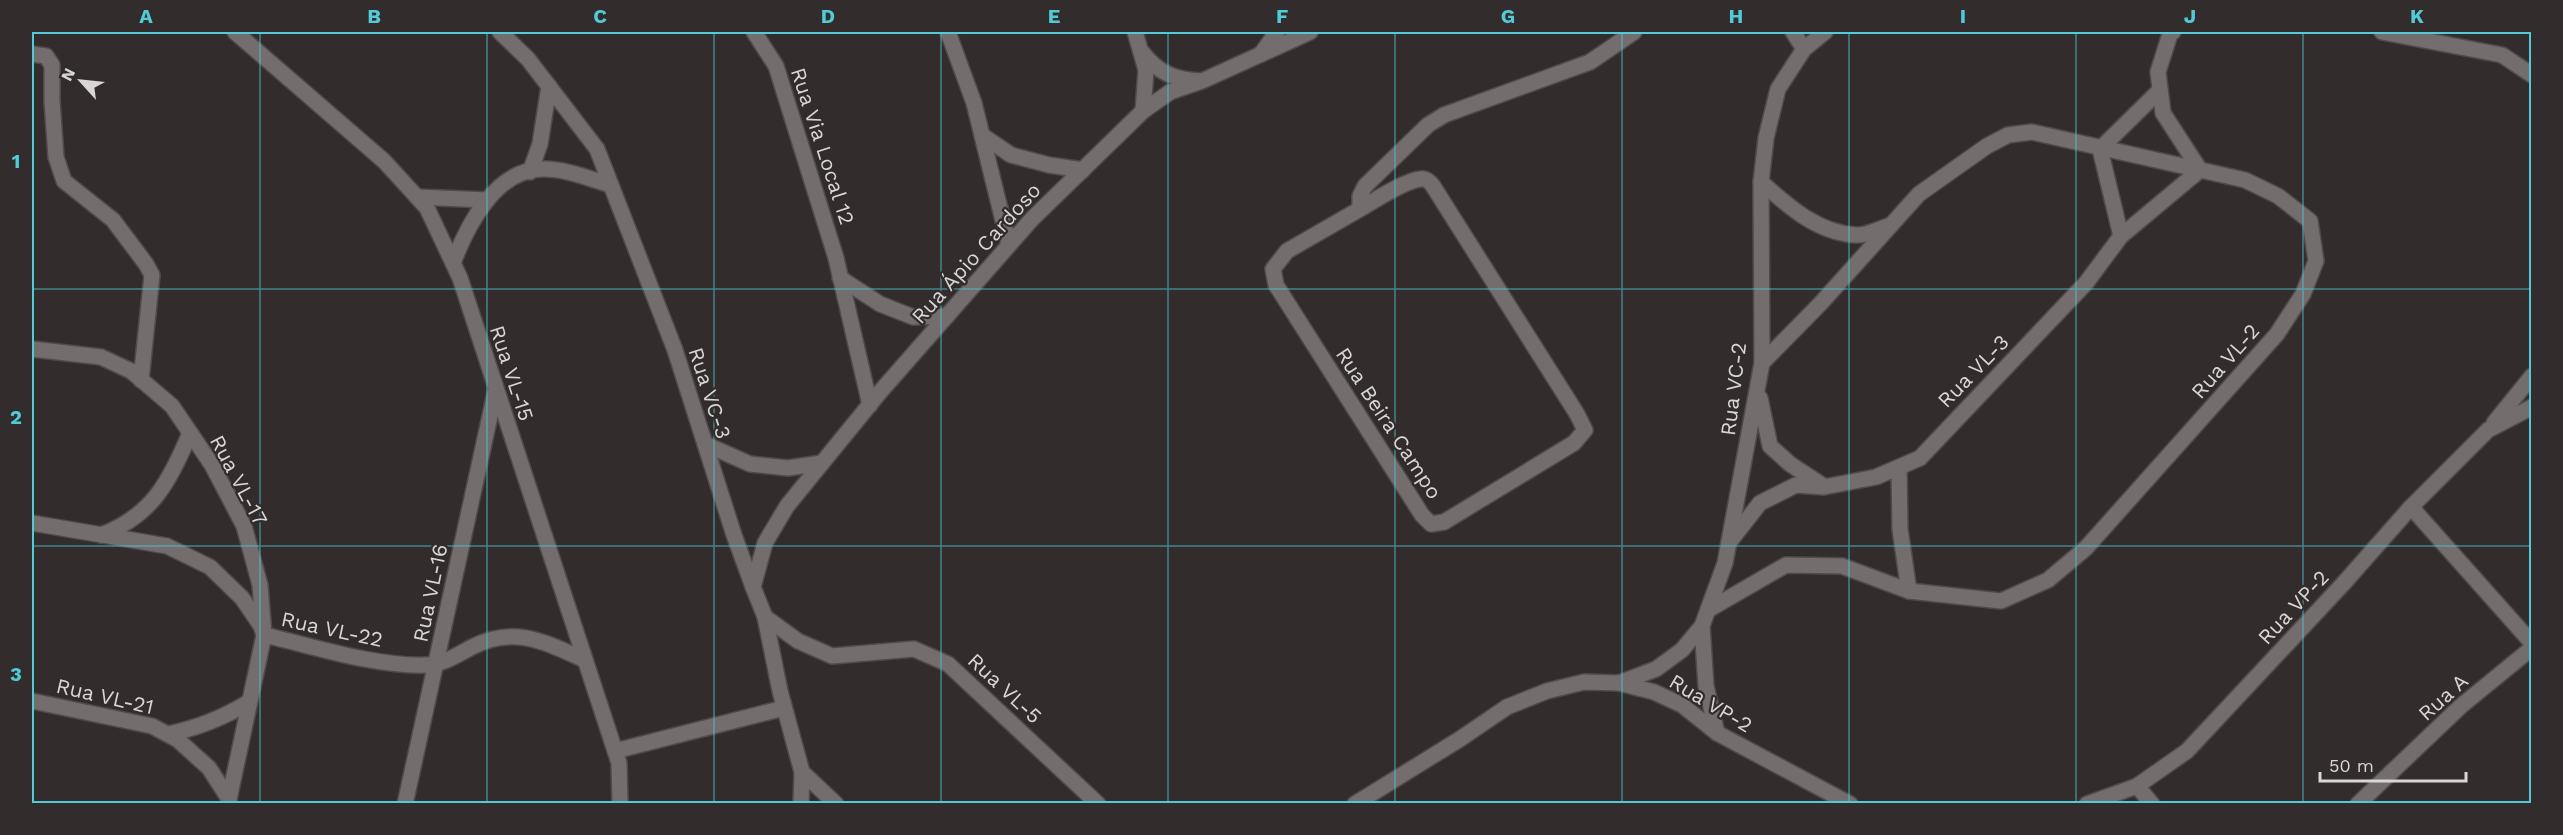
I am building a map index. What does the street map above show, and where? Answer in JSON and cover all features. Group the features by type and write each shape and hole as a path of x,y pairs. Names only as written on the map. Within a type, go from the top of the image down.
{"street":[{"name":"Rua VL-15","path":"235,32 384,161 427,208 460,279 619,763 620,804"},
{"name":"Rua VC-3","path":"500,32 528,59 597,149 675,350 734,535 765,617 784,708 802,772 801,804"},
{"name":"Rua Via Local 12","path":"754,32 776,66 840,278 870,405"},
{"path":"948,32 974,103 1009,245"},
{"path":"1135,32 1146,70 1143,111"},
{"path":"1261,54 1277,32"},
{"name":"Rua Ápio Cardoso","path":"753,587 765,543 787,506 870,405 1032,219 1143,111 1170,92 1202,81 1310,32"},
{"path":"1360,209 1360,196 1365,186 1428,125 1444,115 1590,62 1634,32"},
{"path":"1794,32 1804,49"},
{"name":"Rua VC-2","path":"1619,683 1656,669 1682,650 1702,626 1725,563 1762,363 1761,182 1766,138 1778,89 1804,49 1825,32"},
{"path":"2170,32 2158,72 2163,112 2200,170"},
{"path":"2382,32 2502,55 2532,75"},
{"path":"1141,50 1152,64 1167,75 1184,81 1202,81"},
{"path":"32,54 46,56 52,65 56,157 64,181 112,220 152,275 141,380"},
{"path":"530,172 540,144 549,86"},
{"path":"2121,236 2100,148 2160,90"},
{"name":"Rua VL-2","path":"1708,610 1786,565 1842,566 1909,591 2001,601 2048,580 2086,548 2277,334 2303,294 2316,261 2310,221 2278,196 2245,180 2032,132 2008,135 1987,146 1919,194 1821,303 1762,363"},
{"path":"982,136 1011,155 1049,165 1083,170"},
{"path":"453,263 465,232 479,209 518,175 543,169 611,185"},
{"name":"Rua VL-3","path":"1729,542 1760,502 1796,485 1824,487 1876,477 1920,458 2086,283 2121,236 2200,170"},
{"name":"Rua Beira Campo","path":"1421,179 1433,186 1585,430 1574,443 1444,522 1431,524 1422,515 1276,285 1273,269 1287,251 1360,209 1392,191 1421,179"},
{"path":"1761,182 1799,215 1836,231 1857,236 1894,224"},
{"path":"417,197 487,200"},
{"path":"840,278 879,304 913,317 947,316"},
{"name":"Rua VL-17","path":"32,349 101,357 131,371 172,406 212,465 244,526 260,585 264,635 229,801"},
{"path":"2488,430 2532,376"},
{"path":"1758,389 1770,446 1790,464 1824,487"},
{"name":"Rua VL-16","path":"405,804 496,391"},
{"name":"Rua VP-2","path":"2087,804 2137,786 2187,751 2343,584 2411,507 2488,430 2532,407"},
{"path":"100,535 116,529 158,496 176,465 190,433"},
{"path":"705,444 750,464 788,468 822,463"},
{"path":"1899,468 1900,529 1909,591"},
{"path":"2411,507 2532,644"},
{"name":"Rua VL-22","path":"32,523 167,546 210,567 242,598 261,626 264,635 384,662 428,666 450,659 489,639 523,636 548,643 585,660"},
{"name":"Rua VL-5","path":"765,617 798,641 832,656 914,650 948,664 1098,804"},
{"path":"1702,626 1706,686 1717,733"},
{"name":"Rua A","path":"2358,804 2461,706 2532,648"},
{"name":"Rua VP-2","path":"1355,804 1460,739 1506,707 1547,691 1584,682 1619,683 1653,692 1682,705 1717,733 1850,804"},
{"name":"Rua VL-21","path":"32,701 153,726 178,740 209,768 229,801"},
{"name":"Rua VL-21","path":"168,734 198,728 226,716 249,702"},
{"path":"615,751 784,708"},
{"path":"802,772 836,804"},
{"path":"2137,786 2152,804"}]}
